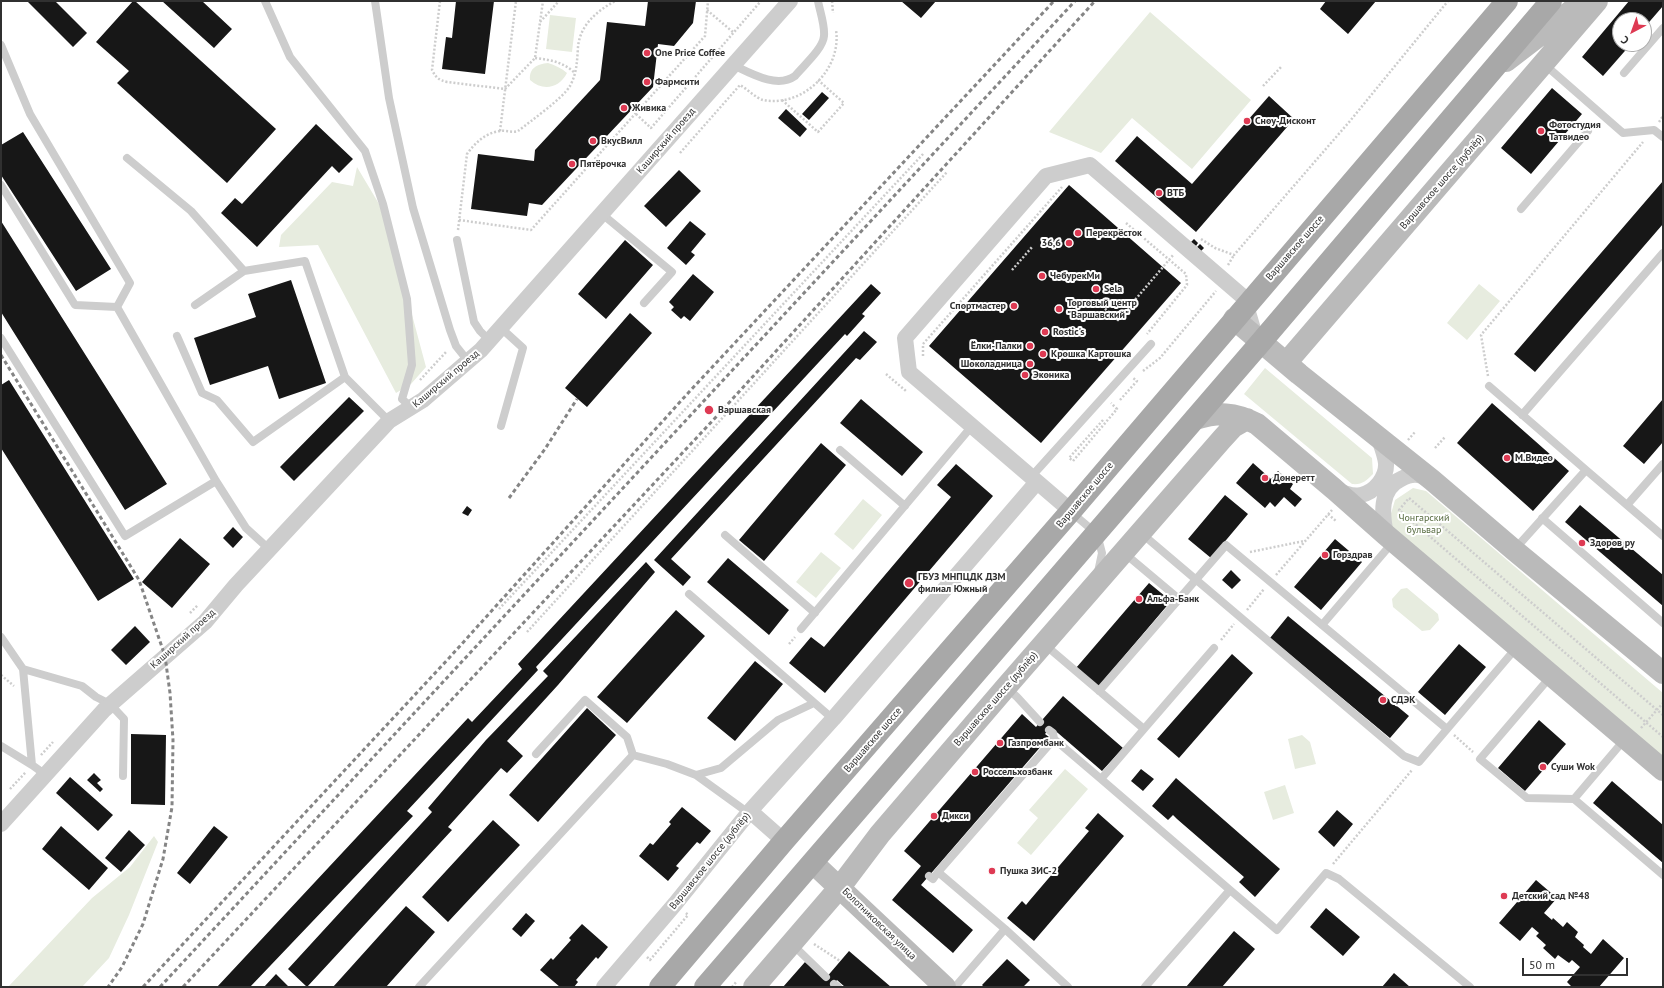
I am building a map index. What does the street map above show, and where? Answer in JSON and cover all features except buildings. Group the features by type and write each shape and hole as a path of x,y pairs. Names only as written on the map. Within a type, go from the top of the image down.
{"main road":[{"name":"Варшавское шоссе","path":"660,987 784,841 1071,511 1507,1"},
{"path":"705,987 1097,534 1551,1"}],"street":[{"name":"Каширский проезд","path":"1,824 110,704 205,622 236,585 389,421 412,408 468,361 501,328 790,1"},
{"path":"1489,74 1584,1"},
{"name":"Варшавское шоссе (дублёр)","path":"1286,363 1597,1"},
{"path":"1071,511 909,372 905,338 1046,176 1090,165 1249,302"},
{"path":"1234,319 1286,363 1432,480 1663,673"},
{"path":"1195,419 1211,414 1228,414 1247,419 1256,424 1663,770"},
{"name":"Варшавское шоссе (дублёр)","path":"754,987 801,942 840,886 880,834 1096,583 1233,427 1247,419"},
{"path":"1334,489 1347,495 1361,495 1374,489 1383,478 1386,464 1377,435"},
{"path":"1390,538 1383,519 1383,505 1386,494 1395,482 1410,474 1419,475 1432,480"},
{"name":"Варшавское шоссе (дублёр)","path":"604,987 675,904 750,811 833,720 1034,479"},
{"path":"750,811 784,841"},
{"name":"Болотниковская улица","path":"813,863 840,886 945,987"}],"lane":[{"path":"264,1 290,57 365,151 383,204 407,299 412,365 402,398 412,408"},
{"path":"375,1 389,98 413,208 450,330 456,346 468,361"},
{"path":"733,65 762,77 781,82 790,80 819,48 823,41 824,29 818,1"},
{"path":"1624,73 1663,28"},
{"path":"1,45 30,114 130,283 117,307"},
{"path":"1544,64 1623,133 1654,130 1663,137"},
{"path":"1521,209 1588,131"},
{"path":"127,158 191,211 244,271"},
{"path":"1,185 75,304 117,307"},
{"path":"602,214 672,272 644,303"},
{"path":"457,240 474,322 489,340"},
{"path":"1522,415 1663,253"},
{"path":"195,305 244,271 305,261 345,377 389,421"},
{"path":"1249,302 1261,342"},
{"path":"117,307 216,481 246,528 269,549"},
{"path":"501,328 524,348 501,426"},
{"path":"177,336 202,393 217,400 252,442 345,377"},
{"path":"1,338 125,536 216,481"},
{"path":"1034,479 1151,344"},
{"path":"1489,386 1663,536"},
{"path":"801,628 972,426"},
{"path":"840,450 905,506"},
{"path":"1627,505 1663,464"},
{"path":"1514,550 1586,470"},
{"path":"1071,511 1097,534 1102,553 1096,583"},
{"path":"1542,518 1663,623"},
{"path":"1140,533 1404,756 1419,762 1518,646"},
{"path":"725,535 814,613"},
{"path":"1322,625 1390,538"},
{"path":"1099,691 1226,545 1447,729"},
{"path":"1123,552 1179,599"},
{"path":"689,594 833,720"},
{"path":"1,637 23,669 32,765"},
{"path":"1044,644 1144,729"},
{"path":"1101,779 1214,648"},
{"path":"23,669 82,686 96,697 110,704 124,719 123,776"},
{"path":"1552,675 1480,759 1527,798 1574,799 1663,875"},
{"path":"1006,687 1040,722"},
{"path":"536,754 585,700 627,737 632,754"},
{"path":"696,775 721,768 778,720 814,703"},
{"path":"1049,730 1053,733 1054,739 1276,930 1326,873 1339,879 1470,987"},
{"path":"1574,799 1626,738"},
{"path":"929,876 933,879 1054,739"},
{"path":"1,746 46,775"},
{"path":"632,754 667,764 696,775 743,809 750,811"},
{"path":"419,987 632,754"},
{"path":"938,872 1005,928 1068,987"},
{"path":"1145,987 1230,890"},
{"path":"955,987 1005,928"},
{"path":"801,942 826,977"}],"path":[{"path":"440,1 432,70 435,77 440,81 505,89"},
{"path":"500,131 516,1"},
{"path":"505,89 536,58 543,1"},
{"path":"540,23 558,1"},
{"path":"457,240 467,154 481,138 487,134 500,131 518,131 567,90 575,73 581,34 588,22 596,13 615,1"},
{"path":"459,220 531,230 705,36 708,1"},
{"path":"636,114 651,128 761,1"},
{"path":"1198,237 1215,248 1234,255 1350,121 1448,1"},
{"path":"707,10 734,33"},
{"path":"536,58 555,60 568,67 575,73"},
{"path":"1263,86 1282,66"},
{"path":"782,100 818,132 844,103 818,80"},
{"path":"680,153 740,85 762,100 782,100 802,94 812,87"},
{"path":"1489,386 1481,335 1654,130 1663,116"},
{"path":"499,609 924,153"},
{"path":"527,632 946,172"},
{"path":"923,357 923,344 1065,184"},
{"path":"1126,223 1186,274 1187,285 1142,340"},
{"path":"1012,270 1032,246"},
{"path":"1102,306 1118,320 1169,260"},
{"path":"1129,383 1133,378 1160,358 1216,292"},
{"path":"1120,400 1137,381 1126,372"},
{"path":"1103,420 1069,458 1073,461 1117,409 1111,403 1115,398"},
{"path":"1406,441 1415,432"},
{"path":"1435,448 1444,437"},
{"path":"1663,715 1409,498 1399,510 1663,737"},
{"path":"1328,514 1336,521"},
{"path":"1238,554 1305,541"},
{"path":"1447,729 1466,746"},
{"path":"1326,873 1419,762"},
{"path":"6,794 32,765"},
{"path":"650,960 688,915"},
{"path":"801,942 840,961"}],"green space":[{"path":"1150,12 1251,100 1192,169 1132,118 1101,153 1049,132"},
{"path":"550,15 576,18 572,52 546,49"},
{"path":"548,63 567,73 560,82 550,87 545,87 535,84 530,80 531,72 534,67 540,64"},
{"path":"357,167 385,214 426,367 411,384 396,393 318,245 279,247 281,235 332,182 353,186"},
{"path":"1479,284 1500,301 1467,340 1447,323"},
{"path":"1265,368 1372,458 1373,474 1368,479 1359,484 1352,484 1244,394"},
{"name":"Чонгарский бульвар","path":"1413,488 1426,491 1663,693 1663,759 1392,531 1390,517 1395,500"},
{"path":"863,499 882,515 853,550 834,534"},
{"path":"821,552 841,568 816,598 796,582"},
{"path":"1407,588 1438,614 1439,620 1430,630 1422,631 1393,607 1392,599 1401,589"},
{"path":"1302,735 1310,742 1316,764 1295,769 1288,739"},
{"path":"1065,769 1088,789 1031,855 1017,843 1038,818 1029,810"},
{"path":"1285,785 1294,813 1273,820 1264,792"},
{"path":"154,836 158,842 129,915 109,958 82,987 8,987 92,898 130,867"}],"railway":[{"path":"143,987 450,657 689,392 1054,1"},
{"path":"160,987 1075,1"},
{"path":"183,987 716,417 1095,1"},
{"path":"1,355 139,580 165,656 170,693 173,740 172,807 163,859 143,924 122,967 108,987"},
{"path":"509,498 545,449 577,399"}],"place":[{"name":"One Price Coffee","path":"647,53"},
{"name":"Фармсити","path":"647,82"},
{"name":"Живика","path":"624,108"},
{"name":"Сноу-Дисконт","path":"1247,121"},
{"name":"Фотостудия Татвидео","path":"1541,131"},
{"name":"ВкусВилл","path":"593,141"},
{"name":"Пятёрочка","path":"572,164"},
{"name":"ВТБ","path":"1159,193"},
{"name":"Перекрёсток","path":"1078,233"},
{"name":"36,6","path":"1069,243"},
{"name":"ЧебурекМи","path":"1042,276"},
{"name":"Sela","path":"1096,289"},
{"name":"Спортмастер","path":"1014,306"},
{"name":"Торговый центр \"Варшавский\"","path":"1059,309"},
{"name":"Rostic's","path":"1045,332"},
{"name":"Ёлки-Палки","path":"1030,346"},
{"name":"Крошка Картошка","path":"1043,354"},
{"name":"Шоколадница","path":"1030,364"},
{"name":"Эконика","path":"1025,375"},
{"name":"Варшавская","path":"709,410"},
{"name":"М.Видео","path":"1507,458"},
{"name":"Донеретт","path":"1265,478"},
{"name":"Здоров ру","path":"1582,543"},
{"name":"Горздрав","path":"1325,555"},
{"name":"ГБУЗ МНПЦДК ДЗМ филиал Южный","path":"909,583"},
{"name":"Альфа-Банк","path":"1139,599"},
{"name":"СДЭК","path":"1383,700"},
{"name":"Газпромбанк","path":"1000,743"},
{"name":"Суши Wok","path":"1543,767"},
{"name":"Россельхозбанк","path":"975,772"},
{"name":"Дикси","path":"934,816"},
{"name":"Пушка ЗИС-2","path":"992,871"},
{"name":"Детский сад №48","path":"1504,896"}]}
